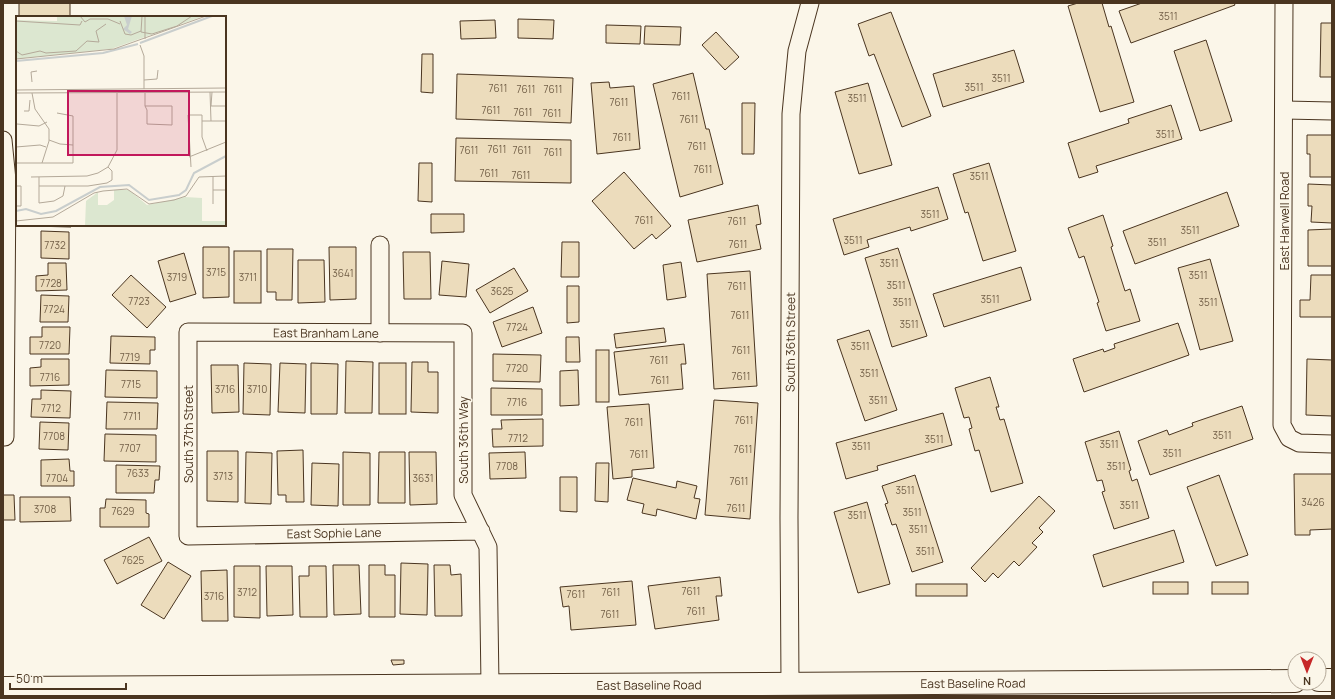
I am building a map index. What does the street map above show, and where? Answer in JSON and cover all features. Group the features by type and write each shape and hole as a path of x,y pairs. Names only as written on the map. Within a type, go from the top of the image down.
{"main road":[{"name":"East Baseline Road","path":"3,688 100,692 1075,689 1287,680"}],"street":[{"name":"South 36th Street","path":"790,690 789,518 791,114 797,51 810,3"},
{"name":"East Harwell Road","path":"1284,3 1285,110 1282,425 1289,438 1299,443 1332,444"},
{"path":"1285,110 1332,111"},
{"path":"3,140 8,180 4,437"},
{"path":"380,246 380,333"},
{"name":"East Branham Lane","path":"188,332 463,334"},
{"name":"South 37th Street","path":"188,332 188,536"},
{"name":"South 36th Way","path":"463,334 463,495 488,547 491,691"},
{"name":"East Sophie Lane","path":"188,536 481,531"}],"building":[{"path":"19,3 70,3 70,16 19,16"},
{"path":"1078,3 1102,3 1109,27 1111,26 1134,102 1100,112 1068,6"},
{"path":"1142,3 1234,3 1235,5 1131,43 1119,11"},
{"path":"891,12 931,116 902,127 874,54 869,56 858,24"},
{"path":"518,19 554,20 553,39 518,38"},
{"path":"495,20 496,38 461,39 460,21"},
{"path":"1321,23 1332,23 1332,77 1320,77"},
{"path":"606,25 641,26 640,44 606,43"},
{"path":"645,26 681,27 680,45 644,44"},
{"path":"716,32 739,57 725,70 702,45"},
{"path":"1206,40 1232,121 1200,131 1174,51"},
{"path":"1014,50 1024,82 943,107 933,74"},
{"path":"422,54 433,54 433,93 421,92"},
{"path":"693,73 706,129 709,129 723,184 680,197 653,84"},
{"path":"457,74 573,78 571,123 456,119"},
{"path":"609,82 610,88 634,86 640,149 597,154 591,83"},
{"path":"868,83 892,165 859,174 835,92"},
{"path":"742,103 755,103 754,154 742,154"},
{"path":"1171,105 1182,139 1096,166 1098,172 1079,178 1068,143 1129,123 1128,119"},
{"path":"1307,135 1332,135 1332,177 1310,177 1310,154 1307,154"},
{"path":"456,138 571,140 571,183 455,181"},
{"path":"419,163 432,163 432,202 418,201"},
{"path":"989,163 1016,251 983,261 968,212 965,213 953,174"},
{"path":"624,172 671,226 656,239 652,234 634,249 592,201"},
{"path":"1308,184 1332,185 1332,223 1311,222 1312,206 1308,206"},
{"path":"938,187 948,219 911,231 910,227 867,240 869,247 844,255 833,219"},
{"path":"1227,192 1239,226 1135,264 1123,231"},
{"path":"758,205 761,224 756,225 761,249 697,262 688,220"},
{"path":"431,214 464,214 464,232 431,233"},
{"path":"1103,215 1113,246 1111,247 1125,291 1130,289 1140,321 1106,331 1097,303 1099,302 1084,256 1079,258 1068,228"},
{"path":"31,226 71,226 71,227"},
{"path":"1332,229 1332,266 1308,266 1308,230"},
{"path":"41,231 69,232 69,259 41,258"},
{"path":"562,242 579,242 579,277 561,277"},
{"path":"203,247 229,247 229,297 203,298"},
{"path":"329,247 356,247 356,299 330,300"},
{"path":"898,248 927,336 892,347 865,258"},
{"path":"267,249 293,249 292,300 276,300 276,292 267,292"},
{"path":"234,251 261,251 261,303 234,303"},
{"path":"403,252 430,252 431,299 404,299"},
{"path":"184,253 196,294 170,302 158,261"},
{"path":"1210,259 1233,341 1200,350 1178,268"},
{"path":"298,260 324,260 325,302 298,303"},
{"path":"442,261 469,264 466,297 439,295"},
{"path":"681,262 686,297 667,300 663,265"},
{"path":"48,263 66,263 67,290 36,291 36,276 48,275"},
{"path":"1021,267 1031,300 944,327 933,294"},
{"path":"514,268 528,291 490,313 476,290"},
{"path":"750,271 757,386 714,389 707,274"},
{"path":"131,275 166,307 147,328 112,295"},
{"path":"1311,275 1332,275 1332,317 1300,317 1300,300 1310,300"},
{"path":"567,286 579,286 579,322 567,323"},
{"path":"41,295 69,296 68,322 40,322"},
{"path":"533,307 542,333 502,347 493,322"},
{"path":"1178,323 1189,355 1084,392 1073,359 1103,349 1104,352 1115,348 1114,344"},
{"path":"42,327 70,327 69,354 30,354 30,337 42,337"},
{"path":"664,328 666,342 616,348 614,334"},
{"path":"869,330 897,410 865,421 837,340"},
{"path":"111,336 155,337 155,350 150,350 150,364 110,363"},
{"path":"566,337 579,337 580,362 566,362"},
{"path":"684,344 686,364 681,364 683,389 619,395 614,352"},
{"path":"596,350 609,350 609,402 596,402"},
{"path":"493,354 541,355 540,382 493,381"},
{"path":"41,359 69,359 69,385 30,386 30,368 41,367"},
{"path":"1307,359 1332,360 1332,416 1306,415"},
{"path":"346,361 373,362 372,413 345,413"},
{"path":"412,362 428,362 428,372 438,372 438,413 411,412"},
{"path":"244,363 271,364 270,415 243,414"},
{"path":"280,363 306,364 305,413 278,412"},
{"path":"311,363 338,364 337,414 311,414"},
{"path":"379,363 406,363 406,414 379,414"},
{"path":"211,365 238,365 239,412 212,413"},
{"path":"106,370 157,371 157,398 105,397"},
{"path":"578,370 579,405 560,406 560,371"},
{"path":"990,377 999,407 996,407 1000,420 1004,419 1023,483 991,492 979,450 975,451 969,429 972,428 969,417 964,418 955,388"},
{"path":"491,388 542,389 542,415 491,415"},
{"path":"41,390 71,391 70,418 31,417 32,399 41,399"},
{"path":"714,400 758,403 750,519 705,515"},
{"path":"107,402 158,403 157,429 106,429"},
{"path":"649,404 654,468 632,470 632,477 613,479 607,407"},
{"path":"1242,406 1253,439 1150,475 1138,441 1167,430 1169,435 1193,426 1192,423"},
{"path":"943,413 952,445 877,466 878,470 846,479 836,443"},
{"path":"543,419 543,446 493,447 492,429 502,429 501,420"},
{"path":"40,422 69,423 68,450 39,449"},
{"path":"1119,431 1131,470 1129,471 1132,481 1137,479 1149,518 1114,529 1102,492 1105,491 1102,480 1097,481 1085,442"},
{"path":"105,434 156,435 156,462 104,461"},
{"path":"303,450 304,502 286,502 286,495 278,495 277,451"},
{"path":"207,451 238,451 238,502 207,501"},
{"path":"246,452 272,453 271,504 245,503"},
{"path":"343,452 370,453 370,505 343,505"},
{"path":"379,452 405,452 405,503 378,503"},
{"path":"409,452 436,452 437,504 410,505"},
{"path":"525,452 526,478 490,479 489,453"},
{"path":"69,459 70,471 74,471 74,486 41,486 41,460"},
{"path":"312,463 339,464 338,506 311,505"},
{"path":"596,463 609,463 608,502 595,501"},
{"path":"116,465 160,466 159,480 155,480 154,493 116,493"},
{"path":"1294,474 1332,474 1332,529 1310,530 1310,535 1295,535"},
{"path":"915,475 943,562 912,572 896,524 892,525 885,504 888,503 882,486"},
{"path":"1219,475 1248,555 1216,566 1187,487"},
{"path":"560,477 577,477 577,512 560,511"},
{"path":"633,478 676,488 677,481 697,486 694,498 700,499 696,519 657,509 656,516 642,513 644,504 627,500"},
{"path":"3,495 14,495 15,520 3,520"},
{"path":"1039,496 1055,511 1039,528 1043,532 1032,543 1037,547 1019,566 1014,561 998,578 993,573 985,582 971,568"},
{"path":"20,497 70,497 71,521 20,522"},
{"path":"106,499 146,500 146,513 149,514 149,527 100,527 100,508 105,508"},
{"path":"867,502 890,584 858,593 834,512"},
{"path":"1174,530 1184,562 1103,587 1093,555"},
{"path":"149,537 162,561 117,584 104,560"},
{"path":"168,562 191,576 164,619 141,605"},
{"path":"401,563 428,564 427,615 400,614"},
{"path":"333,565 359,565 361,614 334,615"},
{"path":"369,565 385,565 385,575 395,575 395,617 369,617"},
{"path":"434,565 450,565 451,575 461,574 462,616 435,616"},
{"path":"234,566 260,566 260,618 234,617"},
{"path":"266,566 292,566 293,615 267,616"},
{"path":"309,566 326,566 327,617 300,617 299,576 309,576"},
{"path":"227,570 228,621 202,621 201,571"},
{"path":"720,577 722,596 716,596 719,620 655,629 648,586"},
{"path":"632,581 636,625 571,630 569,606 563,607 560,587"},
{"path":"1153,582 1188,582 1188,594 1153,594"},
{"path":"1212,582 1248,582 1248,594 1212,594"},
{"path":"916,584 967,584 967,596 916,596"},
{"path":"391,660 404,660 404,664 393,665"}]}
